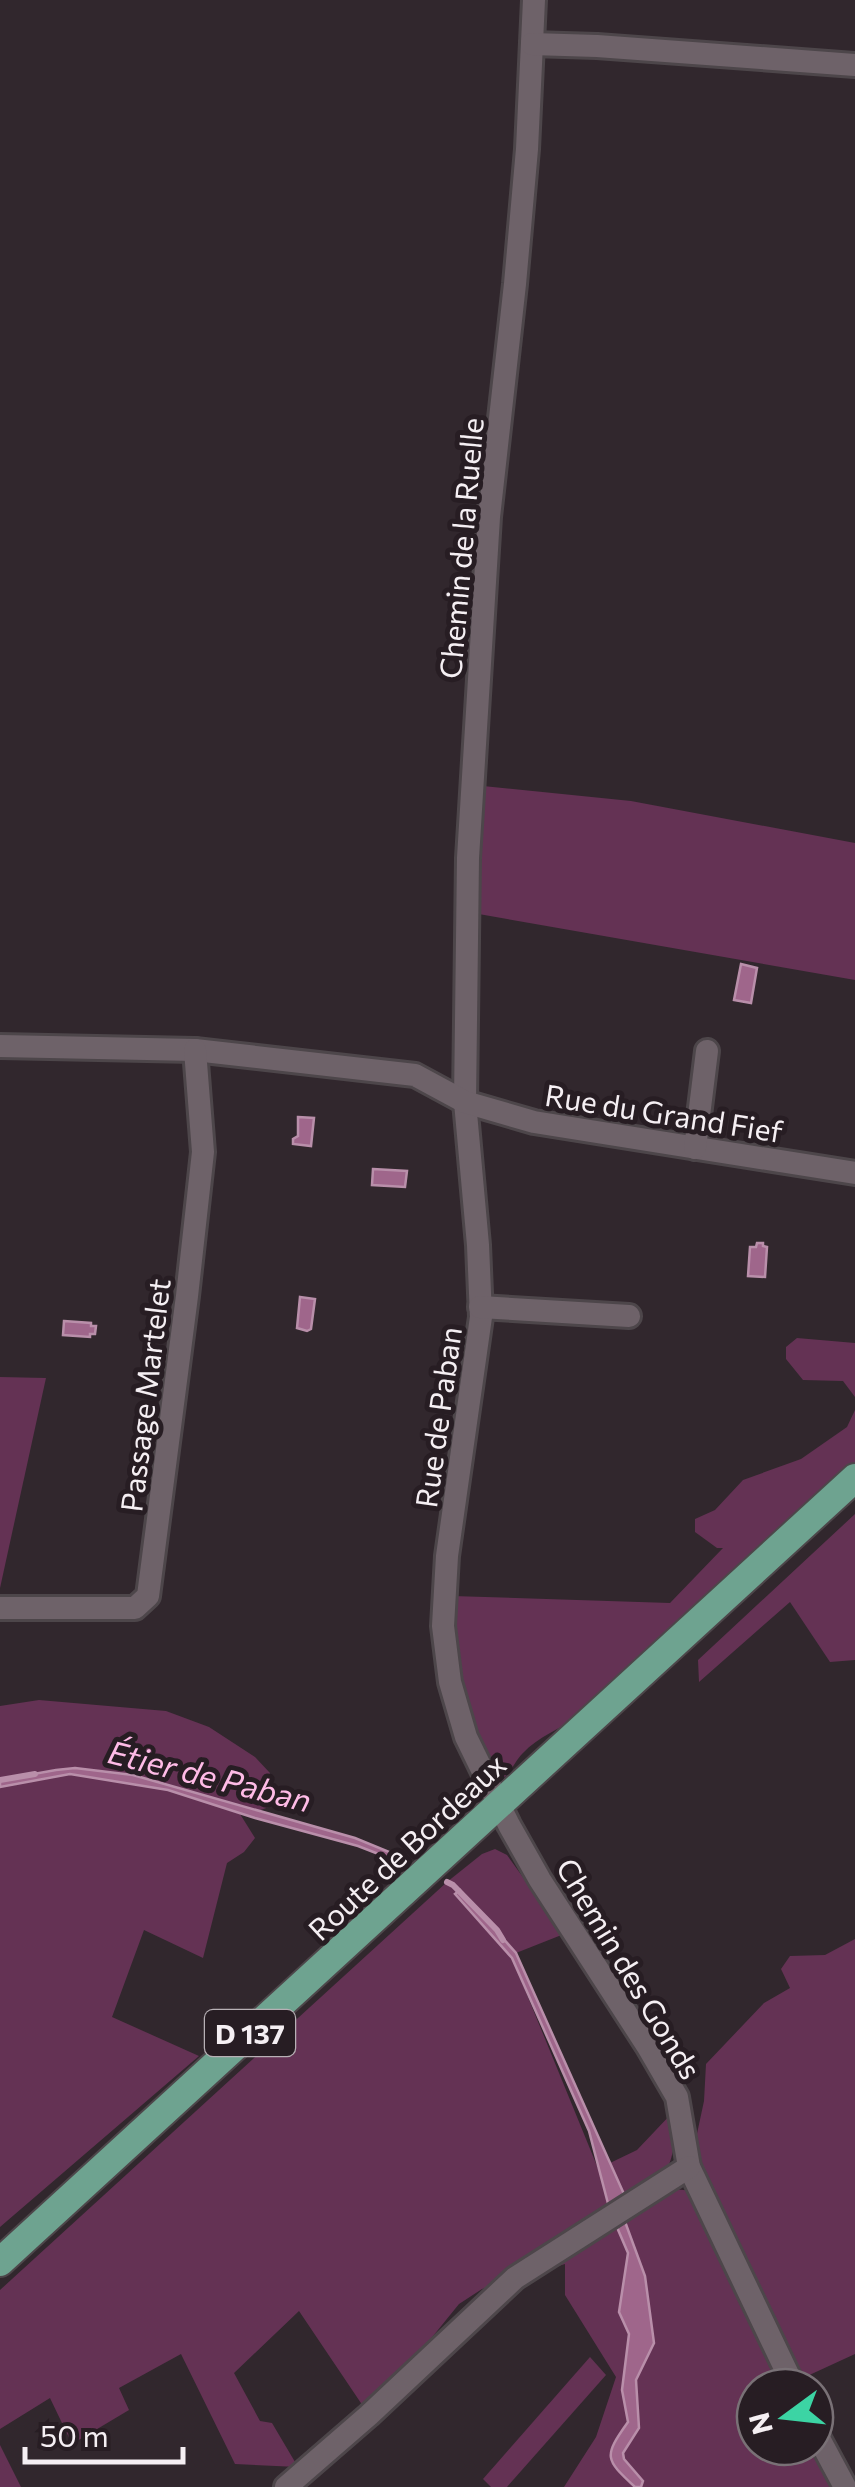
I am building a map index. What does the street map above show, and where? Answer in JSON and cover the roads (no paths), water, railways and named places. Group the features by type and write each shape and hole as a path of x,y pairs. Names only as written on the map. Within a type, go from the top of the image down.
{"main road":[{"name":"Route de Bordeaux","path":"0,2262 855,1478"}],"street":[{"name":"Chemin de la Ruelle","path":"465,1102 468,858 488,536 527,149 534,0"},
{"path":"532,44 855,65"},
{"name":"Rue du Grand Fief","path":"0,1046 195,1050 415,1074 465,1102 534,1122 855,1173"},
{"name":"Passage Martelet","path":"0,1608 135,1608 148,1596 203,1152 195,1050"},
{"path":"694,1148 706,1050"},
{"name":"Rue de Paban","path":"465,1102 481,1317 447,1556 443,1626 450,1682 466,1737 501,1803"},
{"path":"480,1308 629,1316"},
{"name":"Chemin des Gonds","path":"501,1803 540,1880 676,2097 689,2167 784,2367"},
{"path":"286,2487 515,2278 689,2167"}],"waterway":[{"name":"Étier de Paban","path":"0,1780 35,1774"},
{"name":"Étier de Paban","path":"447,1882 503,1940"}]}
